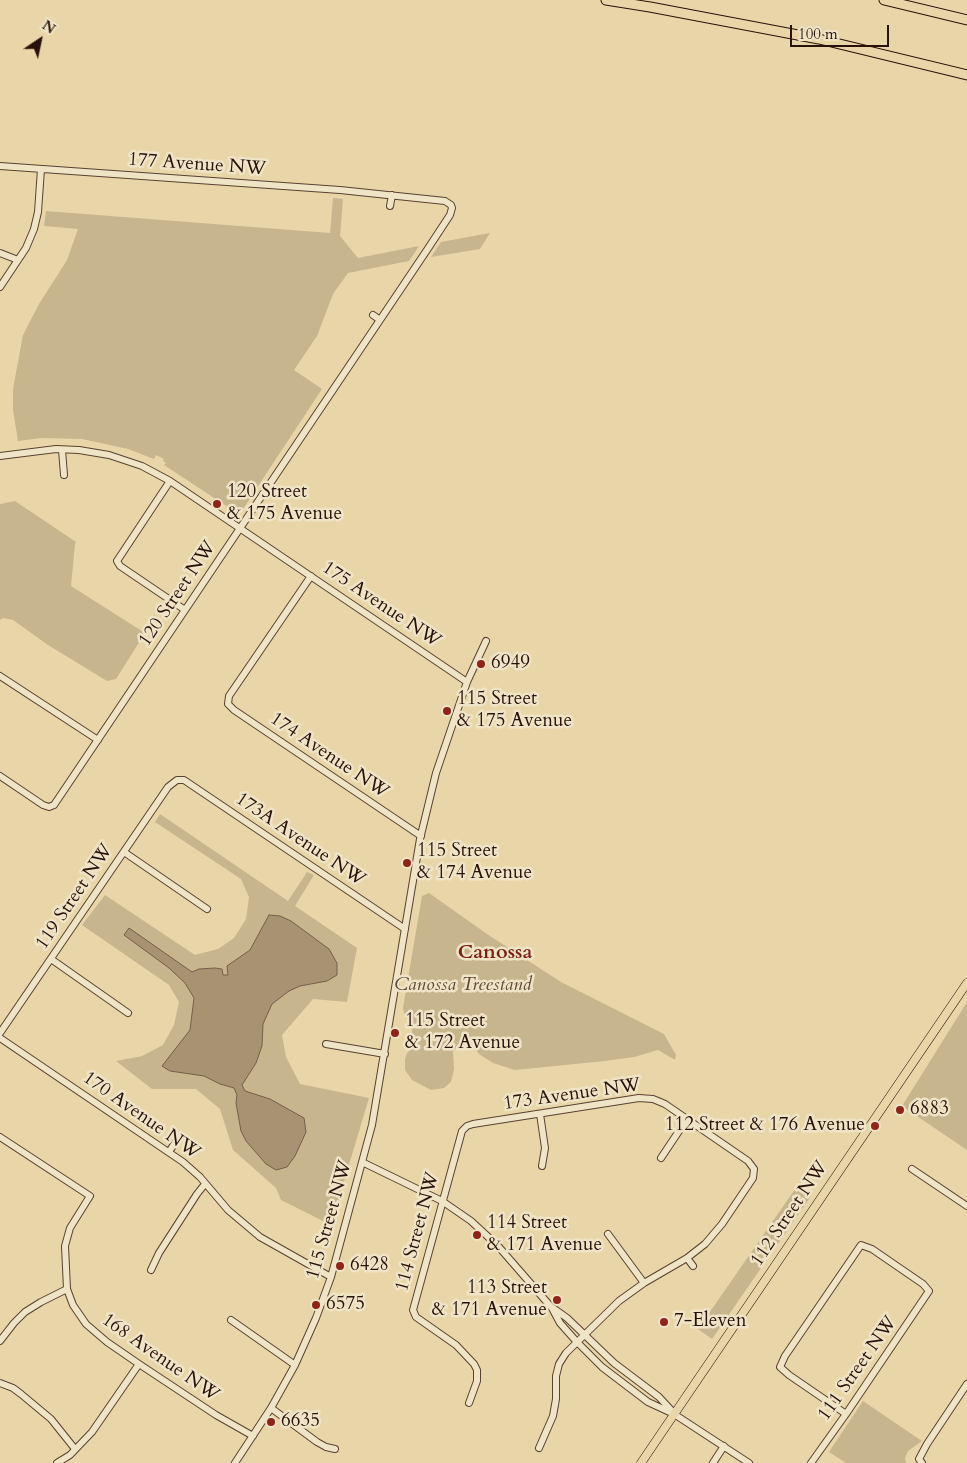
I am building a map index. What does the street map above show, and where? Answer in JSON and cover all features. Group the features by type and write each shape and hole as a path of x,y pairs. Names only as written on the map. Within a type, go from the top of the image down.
{"highway":[{"path":"606,0 660,8 819,38 967,75"},
{"path":"884,0 967,20"}],"main road":[{"name":"112 Street NW","path":"641,1463 967,983"}],"street":[{"name":"177 Avenue NW","path":"0,166 392,195 445,200 452,205"},
{"path":"0,287 31,238 36,220 41,169"},
{"path":"390,206 392,195"},
{"name":"120 Street NW","path":"0,776 43,805 48,807 54,805 450,215 452,205"},
{"path":"0,253 18,260"},
{"path":"373,315 380,320"},
{"path":"62,450 64,474"},
{"name":"175 Avenue NW","path":"0,456 24,452 62,450 94,452 142,466 170,481 467,682"},
{"path":"170,481 117,561 120,566 185,610"},
{"name":"174 Avenue NW","path":"311,576 229,696 228,704 234,710 421,836"},
{"name":"115 Street NW","path":"235,1463 271,1408 295,1364 316,1318 331,1277 372,1125 421,836 436,773 467,682 486,641"},
{"path":"0,676 98,740"},
{"name":"119 Street NW","path":"0,1033 168,787 177,780"},
{"name":"173A Avenue NW","path":"177,780 184,780 405,929"},
{"path":"124,852 207,908"},
{"path":"52,959 128,1013"},
{"name":"170 Avenue NW","path":"0,1038 188,1166 228,1210 248,1228 278,1248 331,1277"},
{"path":"326,1044 385,1054"},
{"name":"173 Avenue NW","path":"464,1129 472,1124 645,1098 662,1102 748,1161 754,1168 754,1175 717,1230 705,1244 687,1258"},
{"path":"540,1114 545,1148 542,1166"},
{"path":"661,1158 687,1119"},
{"name":"114 Street NW","path":"464,1129 459,1138 413,1310 416,1317 456,1345 474,1364 477,1370 478,1381 469,1403"},
{"path":"0,1137 90,1196 70,1228 65,1246 67,1289 25,1312 0,1341"},
{"path":"169,1152 178,1138"},
{"path":"362,1162 442,1201 468,1218 484,1232 552,1308 560,1323 602,1367 648,1402 674,1414 749,1463"},
{"path":"912,1169 967,1206"},
{"path":"151,1270 159,1253 205,1184"},
{"path":"608,1234 644,1283"},
{"name":"111 Street NW","path":"811,1463 846,1414 929,1291 923,1284 872,1249 861,1245 785,1356 780,1367 846,1414"},
{"path":"539,1448 554,1411 557,1370 566,1353 576,1341 609,1309 644,1283 687,1258 693,1266"},
{"name":"168 Avenue NW","path":"67,1289 73,1305 86,1324 107,1342 216,1415 253,1436"},
{"path":"552,1308 567,1318 614,1363 659,1397 674,1414"},
{"path":"231,1320 295,1364"},
{"path":"57,1463 75,1449 99,1423 139,1364"},
{"path":"0,1384 13,1388 51,1419 75,1449"},
{"path":"920,1461 967,1384"},
{"path":"271,1408 316,1442 336,1449"},
{"path":"713,1463 724,1446"}],"green space":[{"path":"333,198 343,199 340,236 358,258 419,246 409,261 348,273 333,294 317,336 294,370 322,389 243,509 234,511 164,465 166,463 163,461 164,459 156,455 154,459 128,449 82,439 41,438 18,441 13,410 13,389 23,335 39,304 67,260 78,229 44,226 46,211 330,233"},
{"path":"490,233 480,249 431,257 441,242"},
{"path":"15,501 76,542 71,586 145,633 116,679 107,681 48,645 13,620 3,618 0,620 0,504"},
{"path":"160,814 288,901 307,872 314,875 295,906 357,948 347,1002 313,999 282,1035 286,1057 300,1084 369,1098 331,1225 281,1200 276,1188 233,1150 220,1109 196,1089 152,1089 116,1061 142,1056 163,1045 174,1025 179,1002 169,985 82,925 105,895 195,955 218,949 234,938 246,919 249,897 241,879 155,822"},
{"name":"Canossa Treestand","path":"429,893 487,934 561,982 664,1034 676,1055 675,1060 658,1050 634,1057 515,1070 493,1063 479,1054 470,1042 462,1042 453,1051 454,1069 451,1082 444,1088 431,1090 412,1080 405,1070 405,1059 407,1053 414,1046 411,1024 405,1017 403,1008 422,896"},
{"path":"967,1002 967,1150 902,1106"},
{"path":"800,1182 811,1196 712,1339 698,1329"},
{"path":"863,1401 922,1441 908,1451 905,1458 906,1463 846,1463 829,1452"}],"shaded area":[{"path":"269,915 280,916 291,921 329,949 337,963 337,975 327,981 300,986 289,991 272,1004 263,1024 262,1046 256,1063 242,1085 245,1091 270,1099 304,1118 306,1132 295,1156 287,1167 276,1170 266,1164 246,1141 241,1131 236,1103 237,1095 234,1088 204,1076 170,1071 162,1066 190,1030 194,998 185,983 169,968 124,935 129,928 192,972 199,969 215,968 222,969 223,975 228,975 227,966 250,950"}],"place":[{"name":"120 Street & 175 Avenue","path":"217,504"},
{"name":"6949","path":"481,664"},
{"name":"115 Street & 175 Avenue","path":"447,711"},
{"name":"115 Street & 174 Avenue","path":"407,863"},
{"name":"115 Street & 172 Avenue","path":"395,1033"},
{"name":"6883","path":"900,1110"},
{"name":"112 Street & 176 Avenue","path":"875,1126"},
{"name":"114 Street & 171 Avenue","path":"477,1235"},
{"name":"6428","path":"340,1266"},
{"name":"113 Street & 171 Avenue","path":"557,1300"},
{"name":"6575","path":"316,1305"},
{"name":"7-Eleven","path":"664,1322"},
{"name":"6635","path":"271,1422"}],"district":[{"name":"Canossa","path":"495,953"}]}
